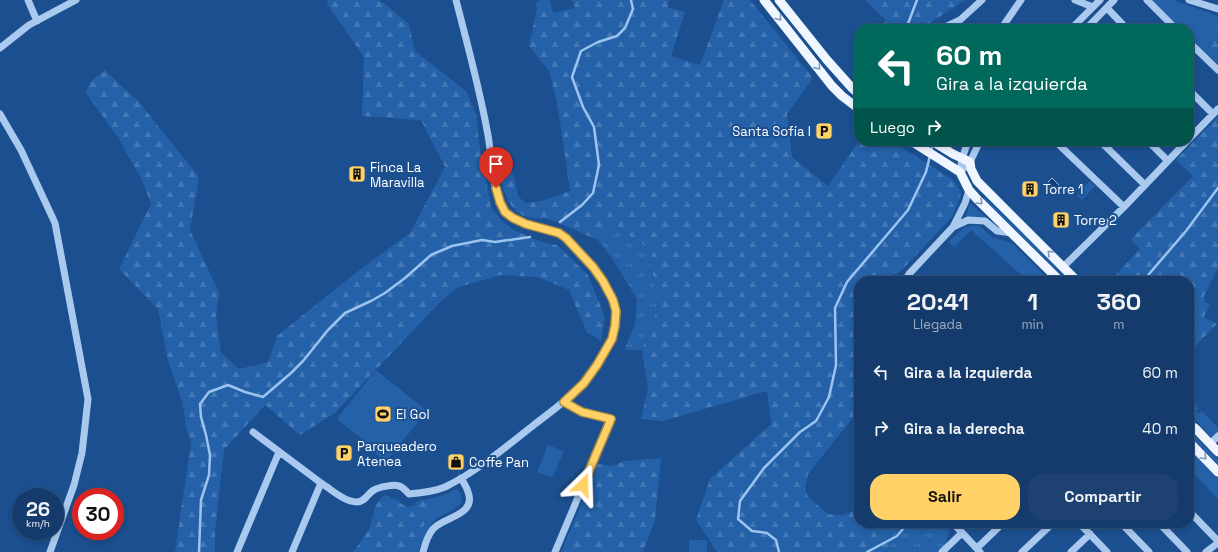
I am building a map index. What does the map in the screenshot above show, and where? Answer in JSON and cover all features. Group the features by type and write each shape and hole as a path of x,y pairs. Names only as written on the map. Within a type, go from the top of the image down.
{"main road":[{"path":"764,0 832,86 854,105"},
{"path":"780,0 826,60 854,90"},
{"path":"919,146 960,172 969,190 1055,276"},
{"path":"940,146 966,160 977,181 1072,276"},
{"path":"1194,428 1218,452"},
{"path":"1194,447 1218,472"}],"street":[{"path":"28,0 38,21"},
{"path":"0,48 29,25 76,0"},
{"path":"253,432 321,483 350,501 358,502 365,499 374,490 390,486 399,486 409,494 434,491 461,478 490,459 564,402 584,383 597,365 612,339 616,311 613,300 603,281 593,267 566,238 559,233 526,224 513,218 505,212 500,202 496,188 485,119 456,0"},
{"path":"952,24 960,20 982,0"},
{"path":"1004,24 1021,0"},
{"path":"1075,0 1093,7"},
{"path":"1077,24 1100,0"},
{"path":"1091,24 1114,0"},
{"path":"1147,0 1171,24"},
{"path":"1189,0 1214,6"},
{"path":"1106,8 1122,24"},
{"path":"1194,47 1218,70"},
{"path":"1194,94 1216,111 1194,133"},
{"path":"0,114 21,150 55,223 88,399 82,452 74,486 50,552"},
{"path":"966,160 967,146"},
{"path":"960,172 966,160 976,146"},
{"path":"1061,146 1124,207"},
{"path":"1105,146 1145,185"},
{"path":"1153,146 1168,161"},
{"path":"1064,267 1182,146"},
{"path":"908,276 953,227 965,203 969,190"},
{"path":"953,227 968,220 984,222 997,231 1012,233"},
{"path":"555,552 611,419 582,412 564,402"},
{"path":"1210,444 1218,436"},
{"path":"237,552 279,452"},
{"path":"423,552 426,542 433,530 441,523 461,514 466,509 470,499 461,478"},
{"path":"292,552 321,483"},
{"path":"1194,516 1218,542 1206,552"},
{"path":"958,528 978,550 998,528"},
{"path":"1022,552 1048,528"},
{"path":"1086,528 1107,552"},
{"path":"1126,528 1149,552"},
{"path":"1164,528 1186,552"},
{"path":"942,552 962,533"},
{"path":"1071,552 1090,534"}],"green space":[{"path":"328,0 378,0 385,4 409,24 415,51 467,92 476,114 479,143 491,207 501,220 513,230 542,242 557,245 588,275 605,317 601,341 587,332 569,290 537,277 501,275 459,287 442,300 335,413 300,435 265,405 224,450 215,531 215,552 175,552 191,442 186,428 183,404 168,361 158,309 119,269 151,204 143,182 119,139 86,93 90,82 105,70 139,102 199,177 190,230 219,293 216,315 221,353 239,369 268,362 277,336 362,268 410,233 445,167 421,120 362,116 364,57 327,4"},
{"path":"539,0 550,0 553,13 575,8 572,0 669,0 668,8 685,12 671,56 700,65 724,0 750,0 813,78 787,114 792,157 828,186 856,146 900,146 953,180 961,191 960,199 952,217 901,271 889,276 854,276 854,416 808,474 805,488 808,497 828,514 844,515 854,510 854,528 898,528 887,552 717,552 696,520 710,479 771,424 767,391 663,421 641,419 648,387 642,350 658,307 653,273 646,246 615,227 598,240 552,220 527,217 512,207 504,191 498,156 510,151 511,165 518,196 525,203 541,201 570,191 557,102 549,71 529,46 537,9 535,2 539,2"},
{"path":"865,0 965,0 929,24 884,24 886,20"},
{"path":"1151,0 1173,0 1218,16 1218,23 1206,53 1194,41 1194,24 1176,24"},
{"path":"1218,23 1218,64 1206,53"},
{"path":"1218,116 1218,268 1204,296 1205,302 1210,305 1204,317 1217,324 1194,347 1194,276 1115,276 1140,249 1131,239 1193,176 1176,160 1189,146 1194,146 1194,141"},
{"path":"1090,181 1095,186 1082,200 1077,195"},
{"path":"985,198 1067,276 1064,276 983,200"},
{"path":"970,203 988,219 966,217"},
{"path":"977,225 992,237 1012,243 1045,276 1022,276 971,230 954,247 948,242 965,227"},
{"path":"615,227 646,246 653,273 658,307 642,350 624,350 635,325 637,299 612,258 598,240"},
{"name":"El Gol","path":"376,370 427,411 384,464 370,445 339,421 338,417"},
{"path":"1194,402 1199,408 1196,411 1199,413 1202,411 1218,428 1218,431 1211,437 1194,418"},
{"path":"1194,436 1218,459 1218,465 1194,439"},
{"path":"548,445 564,451 552,478 537,472"},
{"path":"1194,451 1218,474 1218,499 1194,473"},
{"path":"661,458 655,520 643,552 561,552 598,464 612,466 625,461"},
{"path":"458,489 461,496 459,506 442,515 432,523 418,552 414,552 427,521 445,501 451,491"},
{"path":"451,492 445,502 427,521 414,552 353,552 369,530 376,504 384,495 398,500 400,503 408,507 414,505 418,501 441,496"},
{"path":"898,528 950,528 945,545 937,552 887,552"},
{"path":"689,540 707,540 707,552 689,552"}],"shaded area":[{"path":"1052,178 1060,186 1056,190 1048,182"}],"waterway":[{"path":"560,222 582,205 593,193 599,165 594,127 583,107 572,77 581,51 598,42 617,36 625,28 633,9 631,0"},
{"path":"908,24 917,0"},
{"path":"779,552 776,540 767,533 752,531 738,519 740,501 764,468 800,432 816,421 829,397 836,365 835,308 847,282 908,210 926,172 932,146"},
{"path":"1147,276 1186,231 1218,188"},
{"path":"199,552 201,500 209,475 210,455 201,417 200,404 209,392 228,385 263,397 303,361 328,330 345,313 385,293 431,255 452,246 482,240 495,242 530,237"},
{"path":"867,552 897,536 904,528"}],"place":[{"name":"Santa Sofía I","path":"824,131"},
{"name":"Finca La Maravilla","path":"357,174"},
{"name":"Torre 1","path":"1030,189"},
{"name":"Torre 2","path":"1061,220"},
{"name":"El Gol","path":"383,414"},
{"name":"Parqueadero Atenea","path":"344,453"},
{"name":"Coffe Pan","path":"456,462"}],"route":[{"path":"496,188 505,212 513,218 526,224 559,233 566,238 593,267 603,281 613,300 616,311 612,339 597,365 584,383 564,402 582,412 611,419 583,485"}]}
